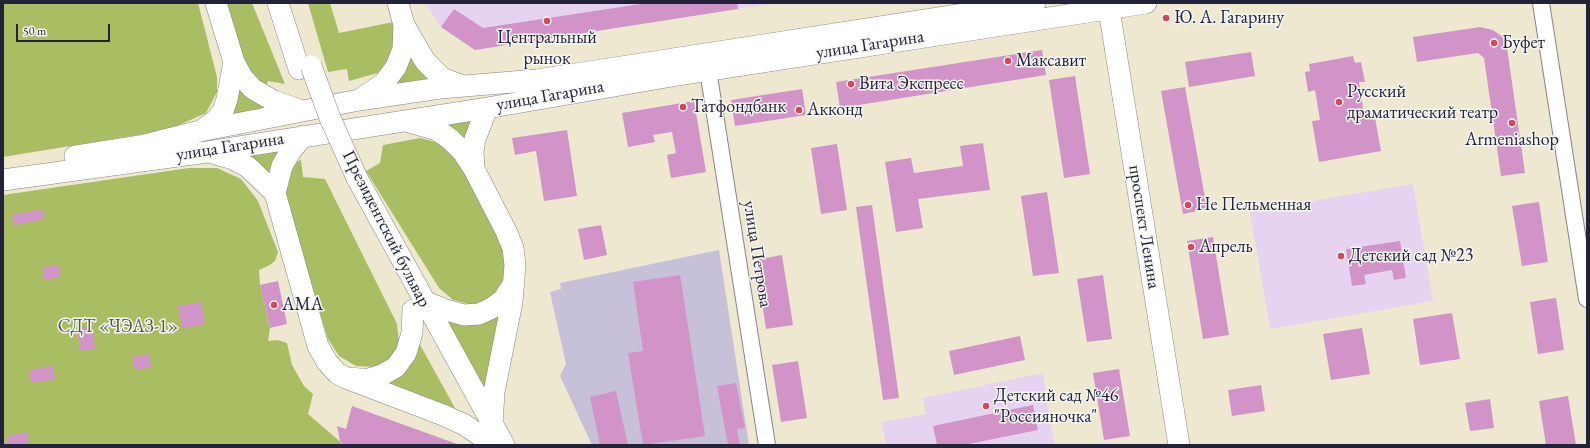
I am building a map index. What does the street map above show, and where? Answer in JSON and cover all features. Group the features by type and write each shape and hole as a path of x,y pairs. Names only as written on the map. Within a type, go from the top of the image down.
{"main road":[{"path":"216,3 234,62 242,77 253,89 274,101 303,111"},
{"name":"Президентский бульвар","path":"278,3 351,180 418,306 492,438"},
{"name":"Президентский бульвар","path":"292,3 305,67"},
{"path":"398,3 404,25 425,61 437,74 452,83 464,86"},
{"name":"улица Гагарина","path":"3,180 207,152 398,120 487,108 706,62 1035,3"},
{"name":"улица Гагарина","path":"3,167 145,145 200,131 359,100 464,86 537,80 706,62 1103,6 1146,3"},
{"name":"проспект Ленина","path":"1103,6 1167,445"},
{"name":"проспект Ленина","path":"1103,6 1179,445"},
{"path":"359,100 384,83 396,67 403,49 404,25"},
{"path":"200,131 216,120 223,111 227,99 234,62"},
{"path":"474,169 473,151 475,138 487,108"},
{"path":"303,136 290,152 282,166 275,193 318,346 327,362 337,373 346,378 443,415 492,438 494,392 512,302 515,265 513,248 506,231 474,169 454,144 437,130 398,120"},
{"path":"207,152 233,159 248,167 275,193"},
{"path":"346,378 365,380 382,375 396,367 406,353 418,306 446,310 464,315 479,314 492,308 503,300 514,283"}],"street":[{"path":"1541,3 1587,299"},
{"name":"улица Петрова","path":"706,62 767,445"}],"shaded area":[{"name":"Центральный рынок","path":"425,3 775,3 475,50 441,27"},
{"name":"Детский сад №23","path":"1413,184 1433,301 1270,329 1250,212"},
{"path":"719,250 749,445 592,445 560,376 566,364 550,292 561,289 560,283"},
{"name":"Детский сад №46 \"Россияночка\"","path":"1043,373 1054,445 886,445 882,422 926,414 923,398"}],"green space":[{"path":"3,3 198,3 217,77 217,92 206,113 168,130 3,157"},
{"path":"225,3 252,3 285,84 268,81 266,88 251,78"},
{"path":"308,3 330,3 339,33 398,21 396,49 381,72 349,81 347,69 328,72"},
{"path":"408,52 436,80 397,90 394,82"},
{"path":"237,87 264,107 265,109 230,118"},
{"path":"474,118 468,151 440,122"},
{"path":"420,138 440,143 469,170 503,240 508,267 502,286 488,301 472,305 453,300 439,288 366,171 380,163 383,145"},
{"path":"280,150 270,180 241,155"},
{"path":"301,160 303,177 325,179 397,324 399,343 392,359 377,367 356,366 339,356 328,339 284,197 289,165"},
{"name":"СДТ «ЧЭАЗ-1»","path":"189,168 217,168 241,179 258,201 278,252 275,261 259,270 260,285 270,328 268,341 278,340 287,343 292,365 304,386 313,394 308,414 344,445 3,445 3,195"},
{"path":"506,305 485,396 442,318"},
{"path":"419,343 455,408 381,386"}],"building":[{"name":"Центральный рынок","path":"647,3 737,3 738,9 475,50 441,27 454,9 483,28"},
{"path":"1480,27 1493,30 1503,37 1507,48 1525,173 1501,176 1484,58 1478,53 1417,62 1413,37"},
{"path":"1042,50 1046,75 840,108 836,82"},
{"path":"1251,52 1255,76 1189,87 1185,62"},
{"name":"Русский драматический театр","path":"1353,56 1355,63 1361,62 1365,82 1359,82 1364,114 1374,112 1381,151 1319,162 1312,121 1320,120 1315,90 1308,92 1305,72 1310,71 1309,64"},
{"path":"1075,76 1090,174 1064,178 1049,80"},
{"path":"1185,87 1207,209 1183,214 1161,91"},
{"path":"802,89 806,115 735,126 731,100"},
{"path":"694,101 706,172 671,178 667,155 676,153 672,132 653,135 655,142 628,147 622,113"},
{"path":"567,130 577,196 544,201 536,151 515,155 512,138"},
{"path":"983,143 990,190 918,199 923,228 896,232 885,162 911,158 914,173 963,166 960,146"},
{"path":"837,144 847,210 821,214 811,148"},
{"path":"1047,192 1059,273 1033,276 1021,196"},
{"path":"1539,202 1548,262 1522,266 1512,206"},
{"path":"872,205 899,398 883,400 856,207"},
{"path":"42,209 44,219 14,225 12,215"},
{"path":"601,225 607,255 584,260 578,229"},
{"path":"1213,237 1229,335 1203,339 1187,241"},
{"path":"1400,241 1406,278 1394,280 1392,270 1364,275 1366,284 1352,286 1346,249"},
{"path":"782,255 793,325 766,329 756,260"},
{"path":"58,265 60,277 44,280 42,268"},
{"path":"680,275 705,436 643,445 628,353 643,351 633,282"},
{"path":"1103,275 1112,339 1087,342 1077,279"},
{"name":"АМА","path":"278,281 287,324 270,328 260,285"},
{"path":"1556,298 1564,350 1538,354 1530,302"},
{"path":"201,302 205,324 182,328 178,306"},
{"path":"1452,313 1460,359 1420,365 1413,319"},
{"path":"92,326 95,349 80,351 77,328"},
{"path":"1362,328 1370,374 1331,380 1323,334"},
{"path":"1020,336 1025,360 954,375 949,351"},
{"path":"149,354 151,367 135,370 132,357"},
{"path":"798,361 807,418 781,422 772,365"},
{"path":"53,366 55,379 31,383 29,370"},
{"path":"1119,369 1130,436 1104,440 1093,373"},
{"path":"736,383 745,428 737,429 740,445 728,445 717,386"},
{"path":"1261,385 1265,411 1232,416 1228,390"},
{"path":"616,391 628,445 600,445 590,397"},
{"path":"1568,396 1576,445 1546,445 1539,401"},
{"path":"1490,399 1494,428 1470,431 1465,403"},
{"path":"1033,405 1038,430 964,445 937,445 933,426"},
{"path":"352,406 457,445 344,445 340,441 337,426 346,429"},
{"path":"27,432 29,444 9,445 7,436"}],"place":[{"name":"Ю. А. Гагарину","path":"1166,18"},
{"name":"Центральный рынок","path":"547,21"},
{"name":"Буфет","path":"1494,43"},
{"name":"Максавит","path":"1008,61"},
{"name":"Вита Экспресс","path":"851,84"},
{"name":"Русский драматический театр","path":"1339,102"},
{"name":"Татфондбанк","path":"683,107"},
{"name":"Акконд","path":"799,110"},
{"name":"Armeniashop","path":"1512,123"},
{"name":"Не Пельменная","path":"1188,205"},
{"name":"Апрель","path":"1191,247"},
{"name":"Детский сад №23","path":"1341,256"},
{"name":"АМА","path":"274,305"},
{"name":"Детский сад №46 \"Россияночка\"","path":"986,406"}]}
